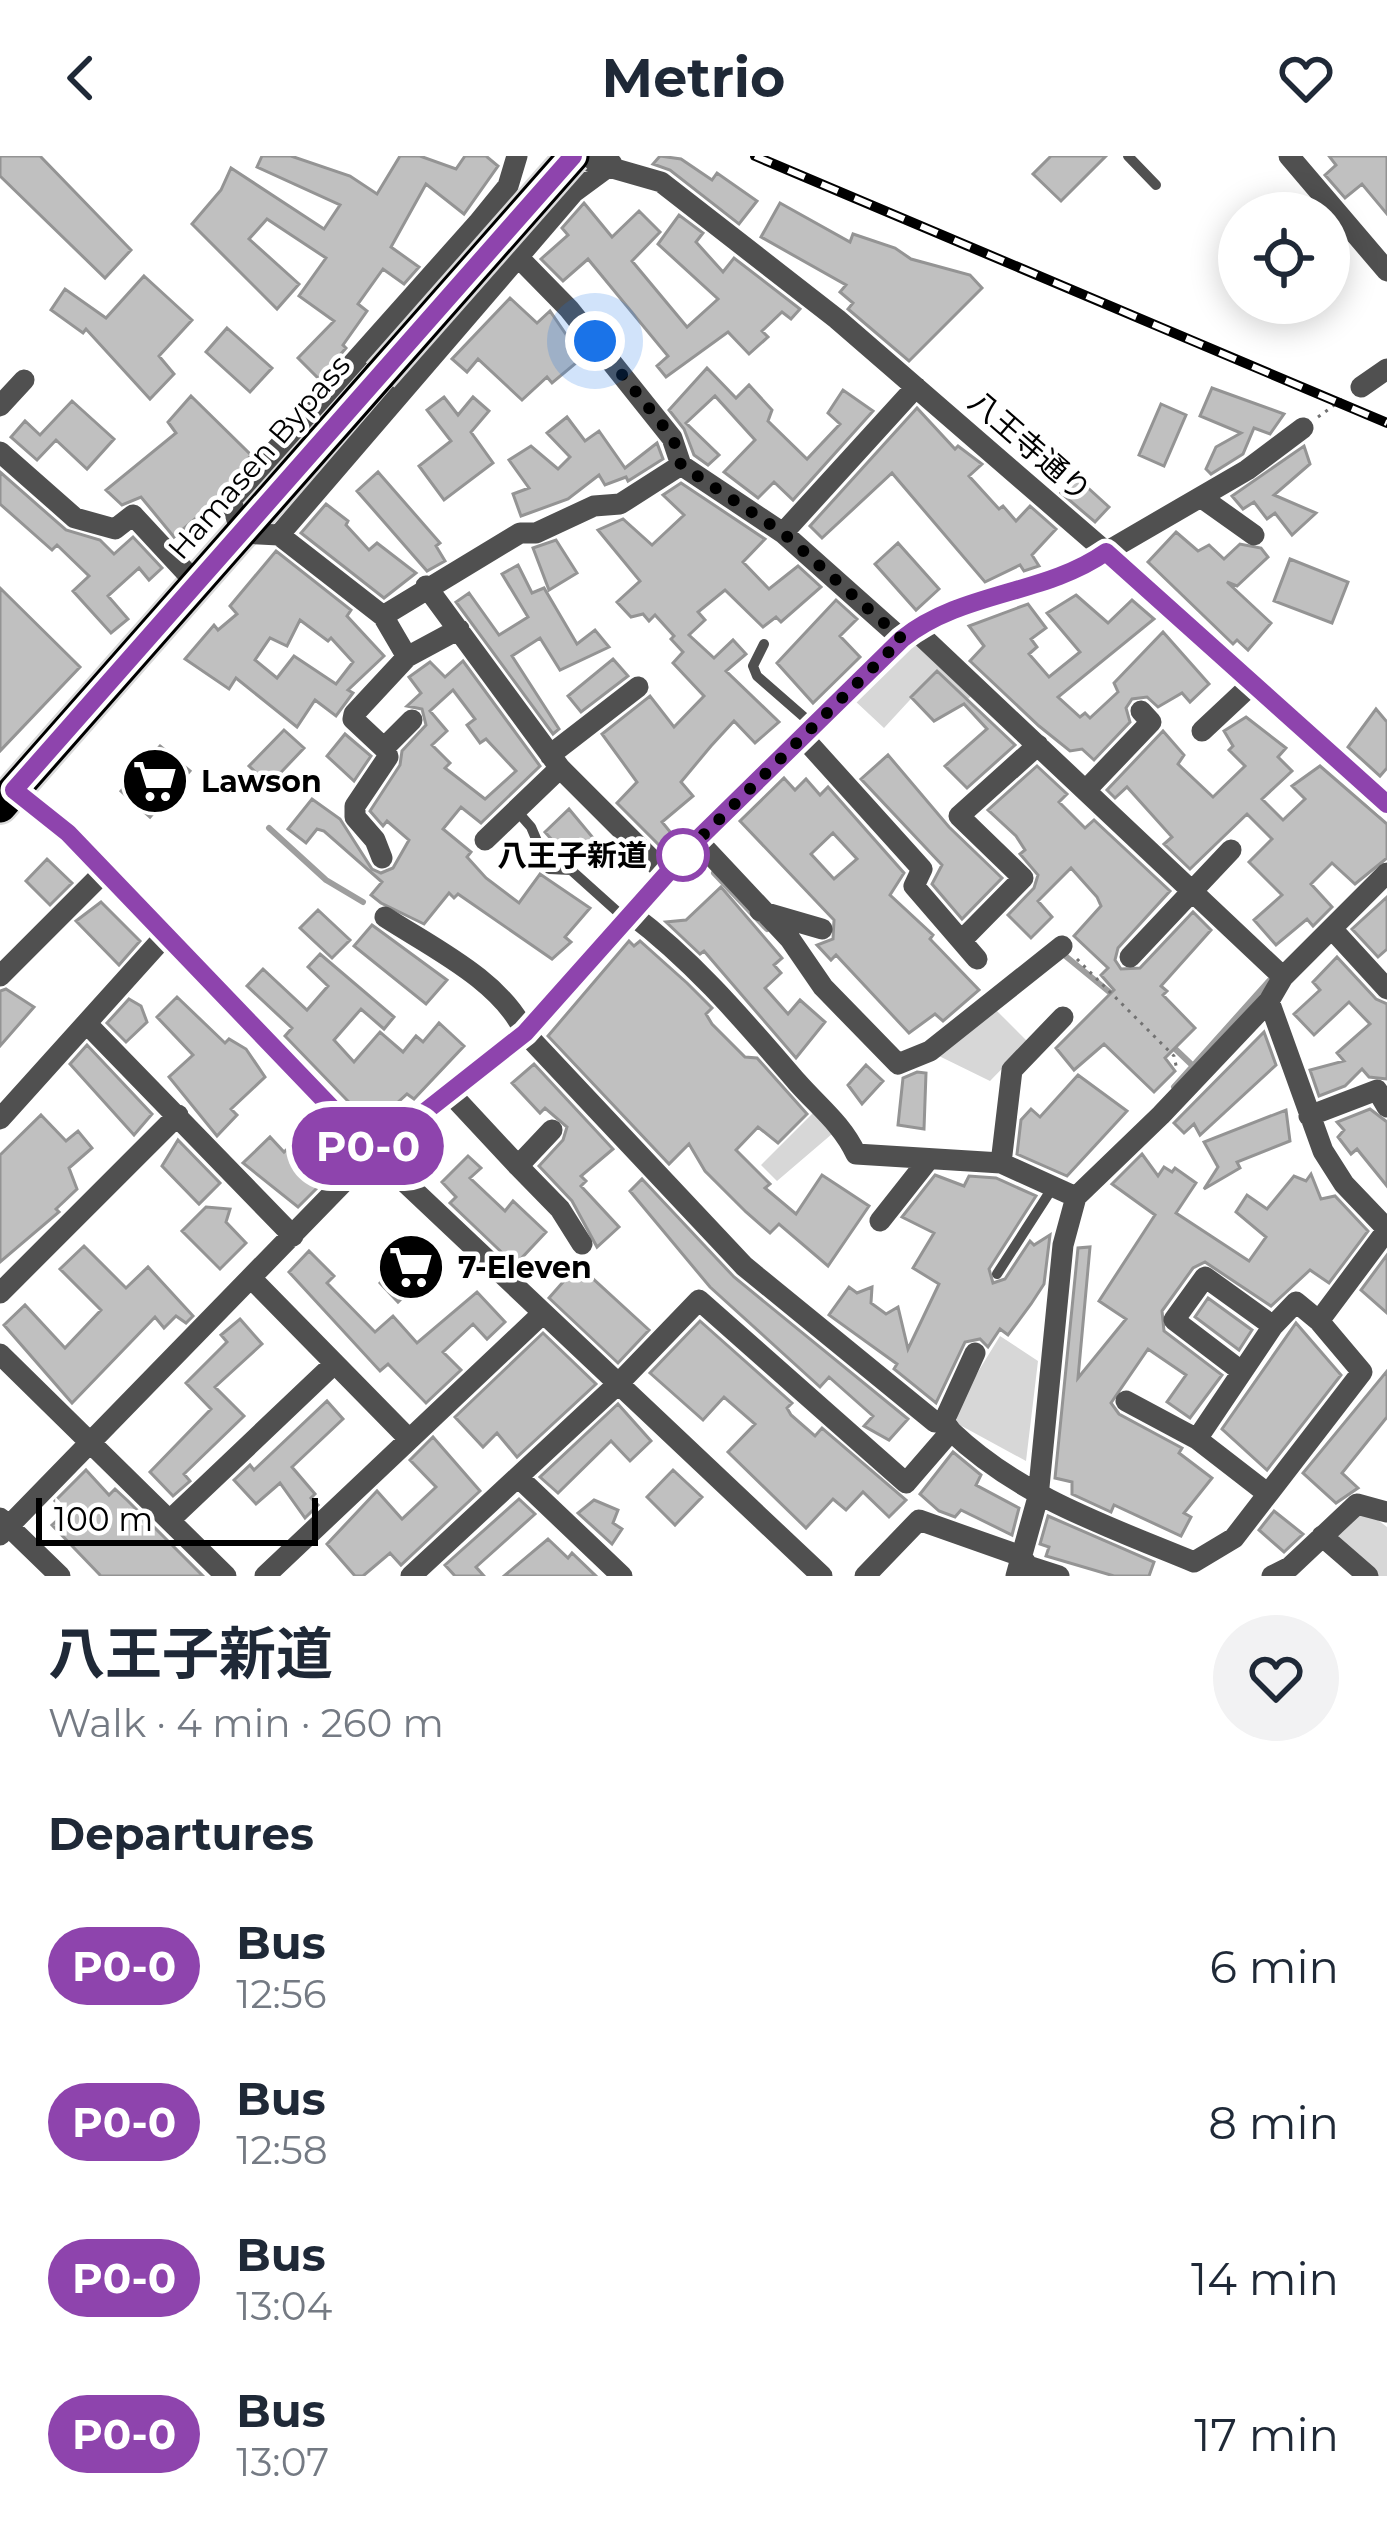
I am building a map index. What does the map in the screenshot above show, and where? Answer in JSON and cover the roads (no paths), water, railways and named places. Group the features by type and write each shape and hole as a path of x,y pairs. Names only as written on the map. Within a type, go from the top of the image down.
{"highway":[{"name":"Hamasen Bypass","path":"5,792 241,533 572,156"}],"street":[{"path":"407,657 383,616 278,535 241,533 231,500 478,223 508,186 517,156"},
{"name":"八王寺通り","path":"572,156 662,182 916,387 1387,804"},
{"path":"1289,156 1387,271"},
{"path":"278,535 574,192 612,164"},
{"path":"517,256 569,309 673,438 681,465 783,533 908,634 1038,745 1283,977"},
{"path":"1360,387 1387,369"},
{"path":"0,406 23,380"},
{"path":"783,533 916,387"},
{"path":"60,1576 3,1526 374,1152 525,1033 697,840 908,634 968,604 1081,570 1202,498 1303,428"},
{"path":"0,452 75,518 115,530 133,515 196,583"},
{"path":"383,616 520,533 536,533 594,506 620,504 681,465"},
{"path":"1202,498 1254,535"},
{"path":"426,586 555,762 667,874"},
{"path":"382,858 375,840 355,817 355,806 386,762 385,749 353,717 407,657 459,629"},
{"path":"1202,730 1250,686"},
{"path":"485,840 555,762 638,687"},
{"path":"1086,790 1151,722 1142,711"},
{"path":"385,749 412,720"},
{"path":"807,729 922,869 914,886 977,959"},
{"path":"962,940 1023,878 959,816 1038,745"},
{"path":"5,792 68,833 374,1152 822,1576"},
{"path":"697,840 790,940 823,987 898,1064 930,1052 1062,946"},
{"path":"1130,957 1231,850"},
{"path":"0,976 104,872"},
{"path":"1018,1566 1038,1497 1063,1246 1076,1197 1387,873"},
{"path":"760,911 822,928"},
{"path":"631,914 665,939 745,1019 844,1130 856,1154 1001,1163 1076,1197"},
{"path":"385,917 471,974 519,1019 525,1033 744,1266 935,1422 948,1426 988,1467 1038,1497 1195,1562 1234,1538 1362,1372 1296,1302 1273,1326 1197,1439"},
{"path":"1333,930 1387,989"},
{"path":"0,1119 89,1026 164,937"},
{"path":"1269,1001 1309,1116 1344,1184 1387,1230 1318,1321"},
{"path":"1001,1163 1012,1070 1063,1016"},
{"path":"89,1026 293,1236"},
{"path":"1309,1116 1377,1090 1387,1107"},
{"path":"451,1094 560,1209 582,1244"},
{"path":"0,1293 178,1115"},
{"path":"518,1166 552,1130"},
{"path":"880,1221 929,1159"},
{"path":"1241,1371 1174,1320 1205,1277 1273,1326"},
{"path":"251,1278 409,1438"},
{"path":"424,1572 699,1300 906,1483 920,1520 1018,1566 1060,1576"},
{"path":"265,1576 541,1315"},
{"path":"906,1483 948,1426 975,1353"},
{"path":"0,1354 226,1576"},
{"path":"172,1518 334,1364"},
{"path":"1126,1401 1197,1439 1268,1494"},
{"path":"519,1478 622,1576"},
{"path":"1272,1576 1290,1568 1357,1504 1387,1512"},
{"path":"865,1576 920,1520"},
{"path":"1322,1536 1368,1576"}],"lane":[{"path":"1128,156 1156,185"},
{"path":"764,644 753,666 757,676 807,729"},
{"path":"516,810 531,827 549,869 571,870 620,914 631,914"},
{"path":"998,1274 1053,1186"}],"waterway":[{"path":"269,828 326,880 363,902"},
{"path":"714,873 767,929"},
{"path":"1063,954 1113,995"},
{"path":"1174,1087 1269,981"},
{"path":"1169,1043 1192,1065"}],"railway":[{"path":"755,156 1387,423"}],"place":[{"name":"Lawson","path":"155,781"},
{"name":"八王子新道","path":"683,855"},
{"name":"7-Eleven","path":"411,1267"}]}
